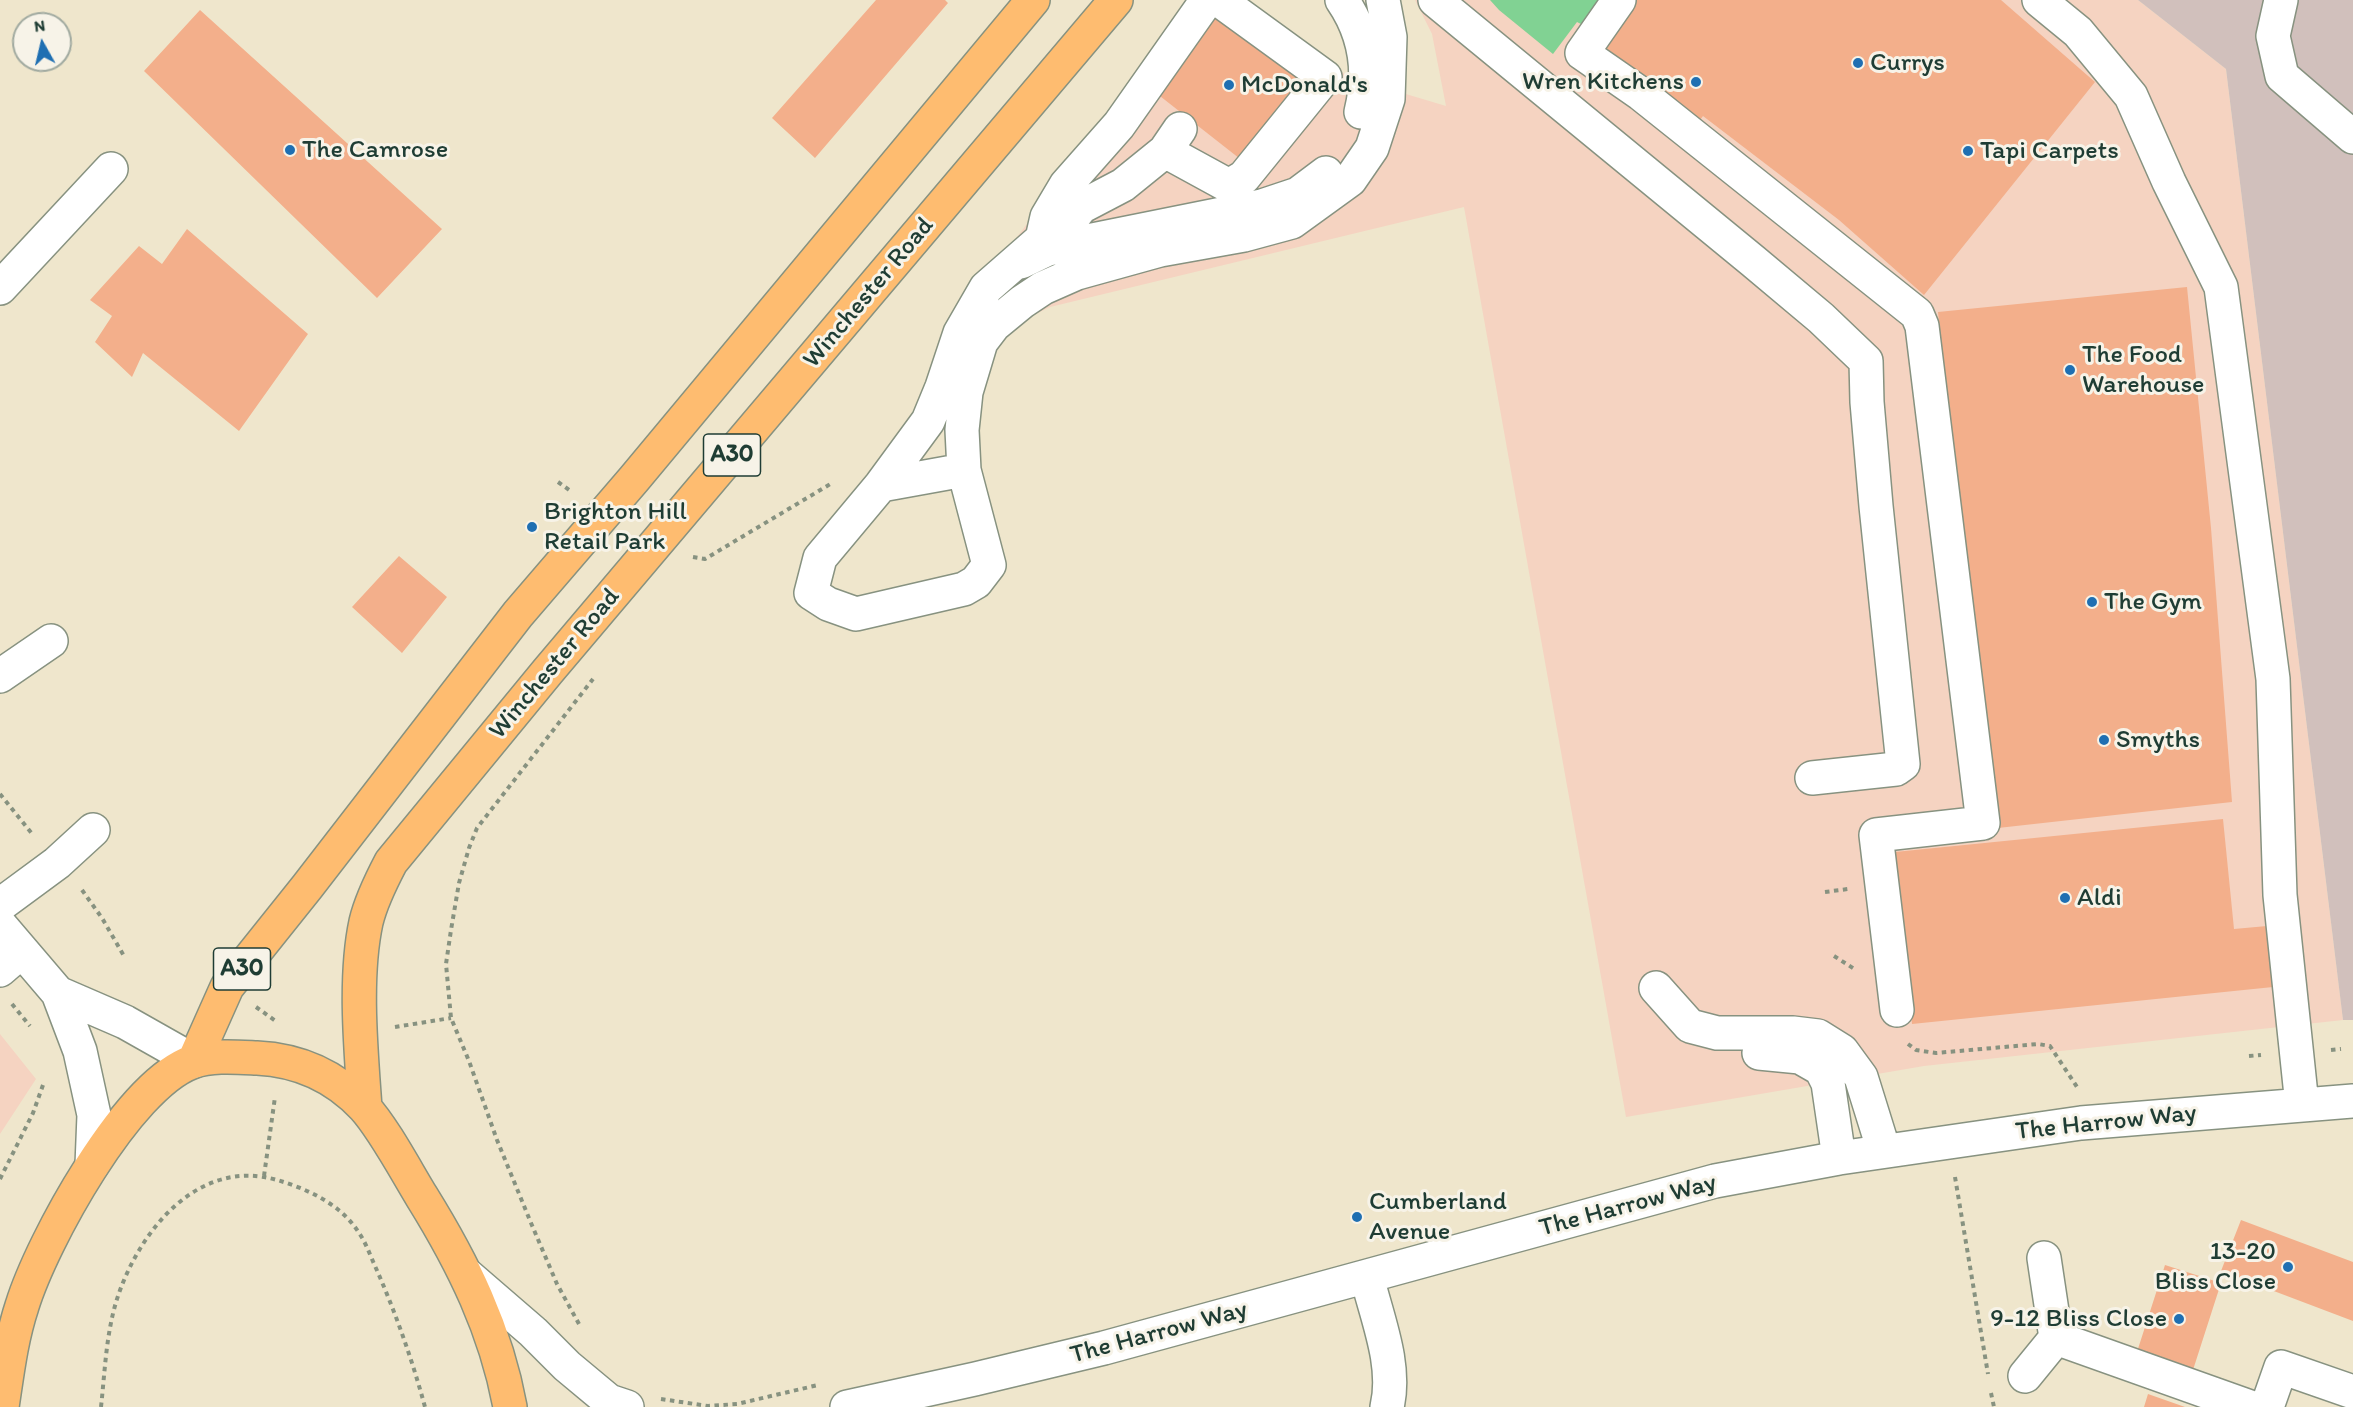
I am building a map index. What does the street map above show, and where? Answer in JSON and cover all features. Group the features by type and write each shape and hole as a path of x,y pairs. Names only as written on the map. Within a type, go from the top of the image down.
{"main road":[{"name":"A30","path":"194,1061 227,987 307,888 518,614 1033,0"},
{"name":"Winchester Road","path":"365,1108 360,1031 362,952 366,921 390,862 548,671 1116,0"},
{"name":"A30","path":"2,1407 6,1346 52,1237 92,1164 139,1102 172,1071 194,1061 235,1057 281,1060 314,1070 339,1086 365,1108 438,1223 466,1275 495,1345 510,1407"}],"street":[{"path":"1207,0 1119,125 1066,185 1047,217 1042,239 987,288 960,333 928,421 881,485 820,558 811,593 828,604 856,614 964,589 976,582 989,564 964,470 962,430 966,392 981,342 994,325 1043,288 1077,273 1139,256 1244,235 1292,222 1350,180 1372,148 1388,99 1378,62 1342,0"},
{"path":"1048,249 1081,207 1123,185 1173,140 1229,186 1244,177 1325,77 1219,0"},
{"path":"1009,268 1048,249 1262,206 1298,194 1334,168 1352,143 1366,93 1378,62 1388,17 1383,0"},
{"path":"1435,0 1813,311 1866,361 1867,402 1876,506 1903,764 1896,769 1812,778"},
{"path":"1619,0 1582,53 1641,94 1917,314 1922,326 1983,823 1876,835 1897,1010"},
{"path":"2039,0 2078,32 2131,96 2169,182 2221,287 2273,679 2280,895 2302,1105"},
{"path":"2281,0 2273,36 2282,76 2353,137"},
{"path":"0,288 111,169"},
{"path":"1123,185 1132,232"},
{"path":"881,485 964,470"},
{"path":"0,676 51,641"},
{"path":"0,905 57,863 93,830"},
{"path":"0,925 11,961 58,993 125,1022 194,1061"},
{"path":"1839,1158 1828,1083 1821,1069 1800,1057 1698,1049 1678,1039 1656,988 1689,1026 1717,1033 1794,1033 1818,1036 1842,1051 1861,1077 1884,1151"},
{"path":"58,993 88,1078 94,1115 92,1164"},
{"name":"The Harrow Way","path":"838,1395 998,1374 1104,1348 1715,1181 1949,1140 2081,1123 2353,1101"},
{"path":"2025,1376 2056,1338 2044,1258"},
{"path":"466,1275 609,1401 627,1407"},
{"path":"1366,1277 1390,1372 1391,1390 1387,1407"},
{"path":"2056,1338 2250,1407"},
{"path":"2267,1407 2281,1367 2353,1392"}],"path":[{"path":"689,556 705,559 838,480"},
{"path":"558,482 572,492"},
{"path":"581,1328 557,1284 496,1140 469,1061 451,1018 446,964 459,883 477,828 599,671"},
{"path":"0,794 39,842"},
{"path":"75,883 102,918 124,956"},
{"path":"10,1003 36,1033"},
{"path":"254,1006 279,1023"},
{"path":"1897,1010 1899,1030 1906,1042 1916,1050 1936,1053 2038,1044 2050,1046 2077,1087"},
{"path":"409,1026 451,1018"},
{"path":"0,1179 33,1113 44,1085"},
{"path":"264,1176 270,1132"},
{"path":"1949,1140 1989,1378"},
{"path":"101,1407 112,1319 118,1297 148,1237 169,1210 204,1185 238,1176 264,1176 299,1186 338,1209 359,1233 404,1337 425,1407"},
{"path":"1990,1388 1994,1407"},
{"path":"686,1403 708,1406 838,1395"}],"shaded area":[{"path":"1197,0 1234,0 1349,77 1446,106 1432,34 1415,0 2138,0 2226,69 2343,1020 1924,1066 1626,1117 1464,207 1050,307 932,365 967,303"},
{"path":"2138,0 2353,0 2353,1020 2343,1020 2226,69"},
{"path":"0,1034 36,1079 0,1134"}],"green space":[{"path":"1490,0 1613,0 1589,28 1577,22 1553,54"}],"building":[{"path":"876,0 945,0 948,3 815,158 772,118"},
{"path":"1632,0 2001,0 2095,82 1924,295 1839,220 1703,116 1690,133 1589,53"},
{"name":"McDonald's","path":"1213,9 1307,82 1244,162 1151,89"},
{"name":"The Camrose","path":"200,10 442,229 377,298 144,71"},
{"path":"187,229 308,334 239,431 143,353 132,377 95,342 112,316 90,300 139,246 162,264"},
{"path":"2187,287 2211,528 2232,802 1989,829 1938,312"},
{"path":"399,556 447,597 402,653 352,607"},
{"name":"Aldi","path":"2223,819 2234,929 2267,926 2273,987 1912,1024 1895,852"},
{"name":"13-20 Bliss Close","path":"2241,1220 2353,1262 2353,1321 2221,1271"},
{"name":"9-12 Bliss Close","path":"2165,1265 2221,1283 2192,1373 2136,1355"},
{"path":"2148,1394 2185,1407 2144,1407"}],"place":[{"name":"Currys","path":"1858,63"},
{"name":"Wren Kitchens","path":"1696,82"},
{"name":"McDonald's","path":"1229,85"},
{"name":"The Camrose","path":"290,150"},
{"name":"Tapi Carpets","path":"1968,151"},
{"name":"The Food Warehouse","path":"2070,370"},
{"name":"Brighton Hill Retail Park","path":"532,527"},
{"name":"The Gym","path":"2092,602"},
{"name":"Smyths","path":"2104,740"},
{"name":"Aldi","path":"2065,898"},
{"name":"Cumberland Avenue","path":"1357,1217"},
{"name":"13-20 Bliss Close","path":"2288,1267"},
{"name":"9-12 Bliss Close","path":"2179,1319"}]}
